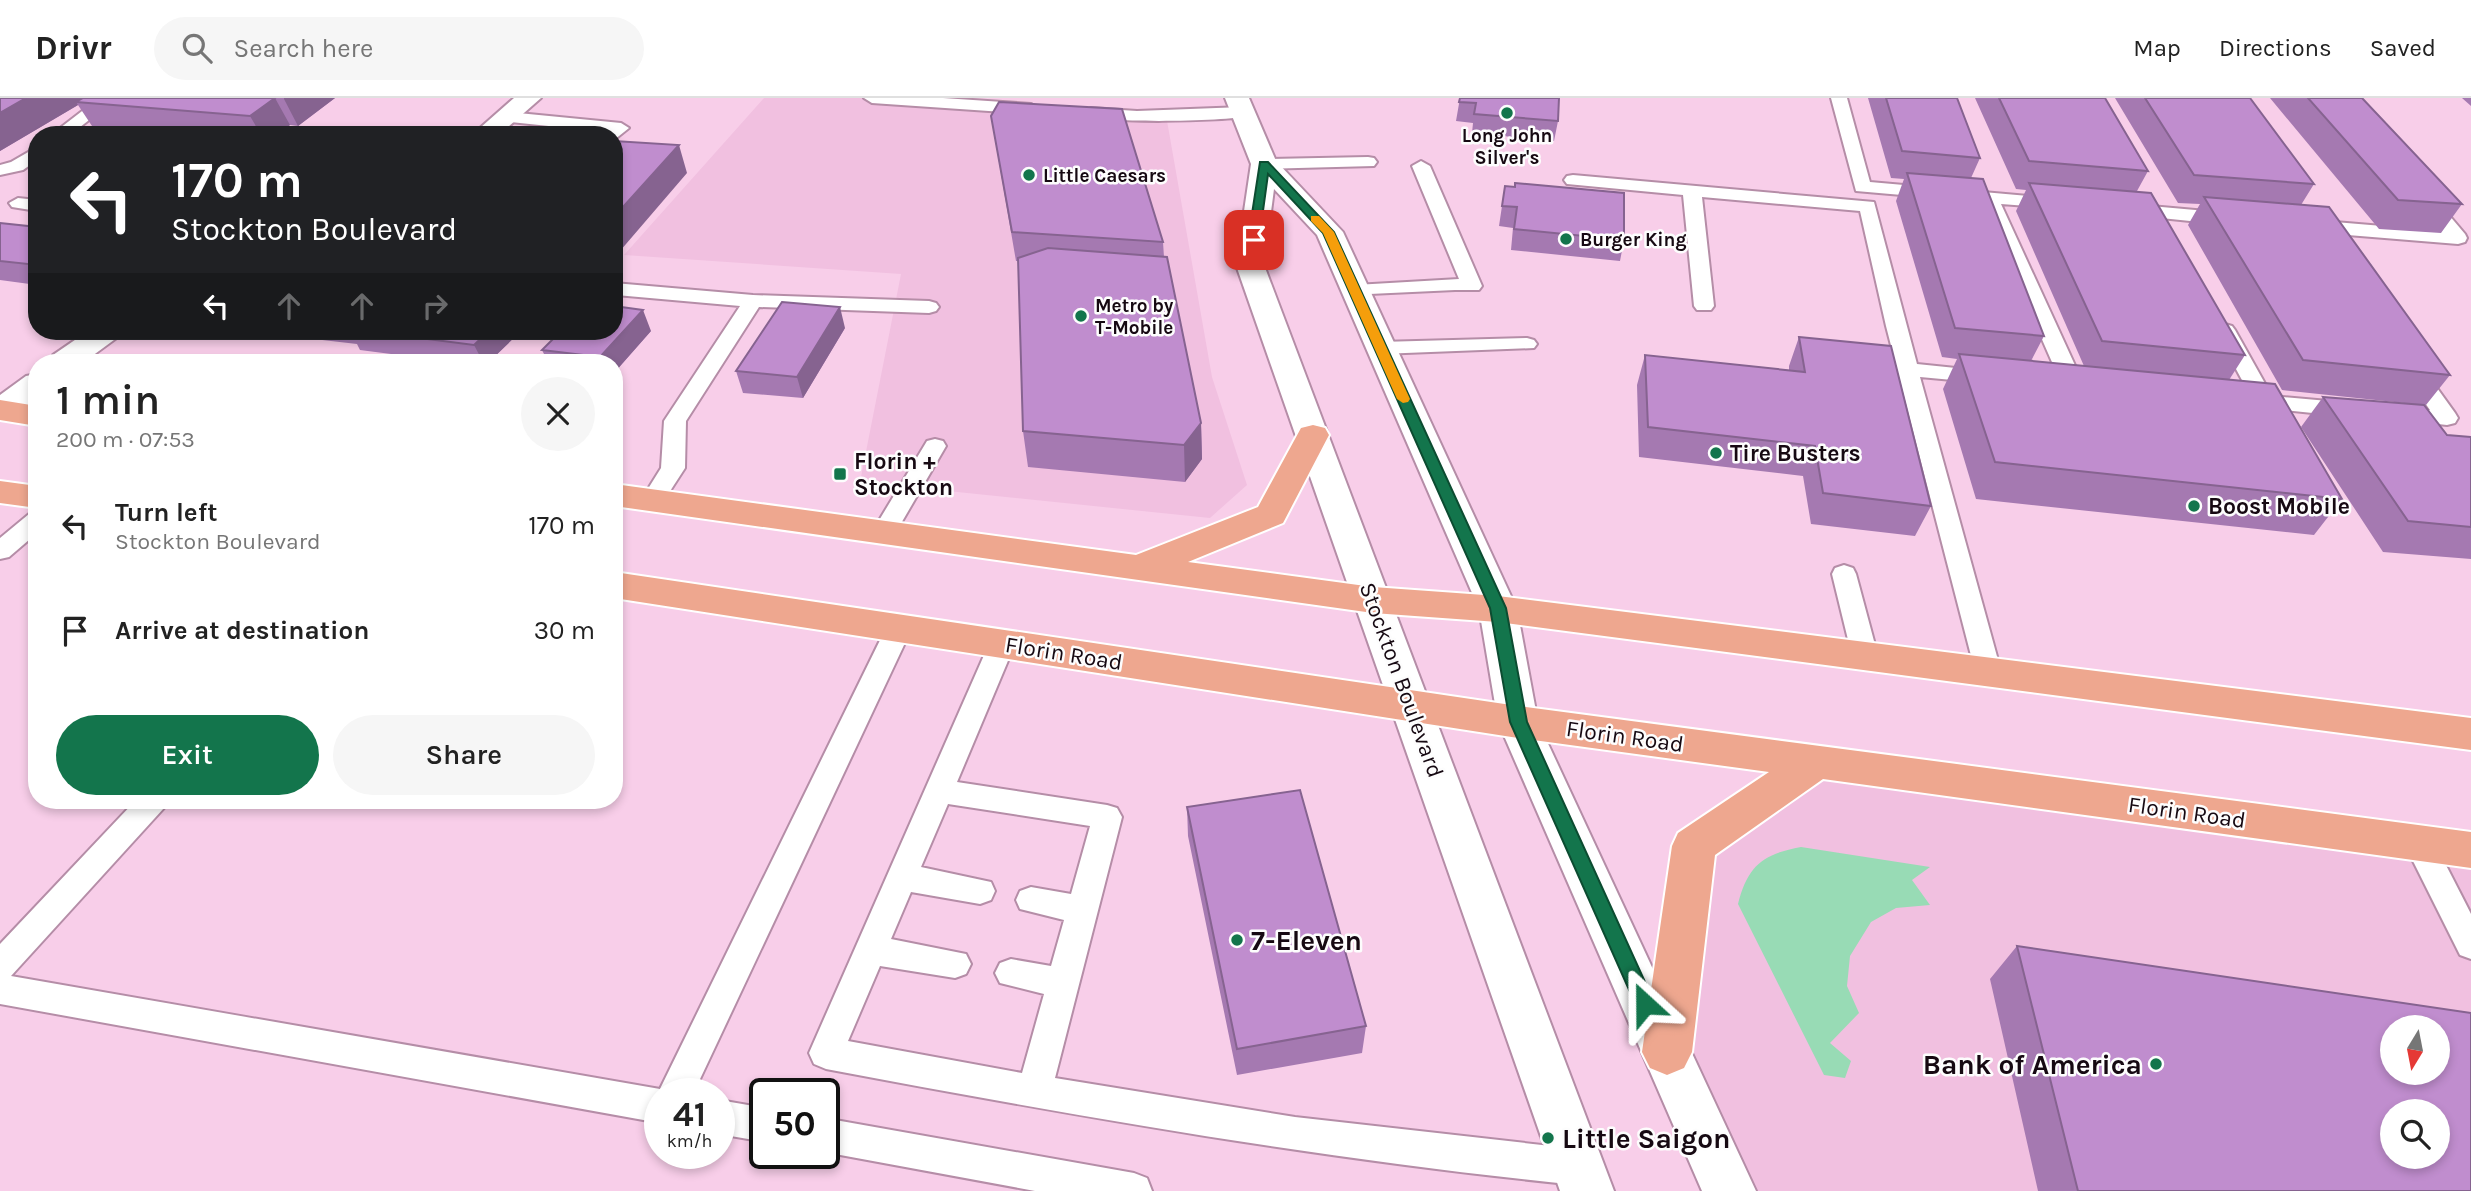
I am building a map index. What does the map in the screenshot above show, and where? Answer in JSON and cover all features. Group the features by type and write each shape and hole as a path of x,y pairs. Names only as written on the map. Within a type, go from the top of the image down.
{"main road":[{"path":"496,126 529,98"},
{"name":"Stockton Boulevard","path":"1240,105 1264,164 1329,232 1498,608 1518,722 1729,1191"},
{"name":"Stockton Boulevard","path":"1264,164 1250,265 1583,1179"},
{"path":"75,354 95,340"},
{"path":"0,410 28,390"},
{"path":"0,410 28,415"},
{"path":"1140,567 1271,515 1313,435"},
{"path":"0,492 28,496"},
{"path":"623,496 1373,600 1498,608 2471,734"},
{"name":"Florin Road","path":"623,586 1518,722 2471,850"},
{"path":"1667,1052 1694,846 1815,762"}],"lane":[{"path":"72,126 109,98"},
{"path":"872,98 1044,110"},
{"path":"1839,98 1862,187 2068,204"},
{"path":"1070,112 1137,116 1240,105"},
{"path":"508,117 600,126"},
{"path":"0,170 17,166 28,158"},
{"path":"1264,164 1368,162"},
{"path":"1355,291 1455,284 1472,286 1421,166"},
{"path":"1573,180 1868,206 1887,291 1988,671"},
{"path":"2304,225 2458,238 2413,184"},
{"path":"1692,190 1704,306"},
{"path":"1989,198 2073,384"},
{"path":"18,203 28,205"},
{"path":"2107,208 2256,221"},
{"path":"2160,212 2173,236"},
{"path":"2304,225 2327,248"},
{"path":"623,290 753,300 929,307"},
{"path":"653,500 673,468 675,421 753,300"},
{"path":"2212,307 2264,402"},
{"path":"1380,348 1527,344"},
{"path":"2237,400 2447,418 2399,350"},
{"path":"1910,370 2005,378"},
{"path":"2045,382 2100,387"},
{"path":"884,532 936,446"},
{"path":"0,551 28,528"},
{"path":"1844,574 1865,656"},
{"path":"683,1078 899,628"},
{"path":"1002,644 826,1053 1034,1092 1583,1179"},
{"path":"940,791 1107,817 1034,1092"},
{"path":"0,966 146,809"},
{"path":"2419,843 2471,945"},
{"path":"902,877 980,891"},
{"path":"1031,900 1082,910"},
{"path":"871,950 955,964"},
{"path":"1011,973 1063,983"},
{"path":"0,989 644,1103"},
{"path":"840,1138 1134,1191"}],"shaded area":[{"path":"764,98 939,98 1166,115 1212,377 1247,485 1210,518 860,482 901,274 624,255"},
{"path":"1816,762 2471,852 2471,1191 1727,1191 1667,1052 1694,846"}],"green space":[{"path":"1801,847 1930,867 1912,880 1930,905 1896,908 1871,922 1850,956 1847,986 1859,1013 1830,1043 1851,1061 1845,1078 1824,1075 1738,904 1747,880 1759,864 1777,853"}],"building":[{"path":"0,98 26,98 0,113"},
{"path":"83,98 275,98 250,116 76,102"},
{"path":"1460,98 1559,98 1558,121 1474,114 1476,103 1459,102"},
{"path":"1886,98 1957,98 1980,158 1902,151"},
{"path":"1999,98 2105,98 2148,171 2029,161"},
{"path":"2145,98 2250,98 2314,184 2194,175"},
{"path":"2308,98 2362,98 2462,204 2398,200"},
{"path":"999,102 1122,109 1163,242 1012,232 991,116"},
{"path":"623,142 679,145 623,207"},
{"path":"1907,173 1983,179 2044,336 1955,328"},
{"path":"1515,183 1624,193 1624,240 1514,229 1517,207 1502,206 1505,186 1515,187"},
{"path":"2029,183 2151,193 2245,355 2102,341"},
{"path":"2204,197 2329,207 2450,375 2303,360"},
{"path":"0,223 28,226 28,264 0,261"},
{"path":"1048,248 1167,257 1201,423 1184,445 1023,431 1018,258"},
{"path":"782,302 840,307 797,377 736,371"},
{"path":"623,307 643,310 623,332"},
{"path":"1799,337 1891,346 1931,506 1823,493 1815,446 1648,427 1645,355 1805,372"},
{"path":"435,340 479,340 474,345"},
{"path":"552,340 616,340 603,354 542,350"},
{"path":"1959,354 2275,384 2342,499 1995,462"},
{"path":"2323,397 2424,405 2447,435 2471,437 2471,527 2408,521"},
{"path":"1300,790 1366,1026 1237,1049 1187,807"},
{"path":"2017,946 2471,1013 2471,1191 2078,1191"}],"slow traffic":[{"path":"1315,218 1329,232 1403,399"}],"place":[{"name":"Long John Silver's","path":"1507,113"},
{"name":"Little Caesars","path":"1029,175"},
{"name":"Burger King","path":"1566,239"},
{"name":"Metro by T-Mobile","path":"1081,316"},
{"name":"Tire Busters","path":"1716,453"},
{"name":"Florin + Stockton","path":"840,474"},
{"name":"Boost Mobile","path":"2194,506"},
{"name":"7-Eleven","path":"1237,940"},
{"name":"Bank of America","path":"2156,1064"},
{"name":"Little Saigon","path":"1548,1138"}],"route":[{"path":"1254,240 1264,164 1329,232 1498,608 1518,722 1645,1004"}]}
